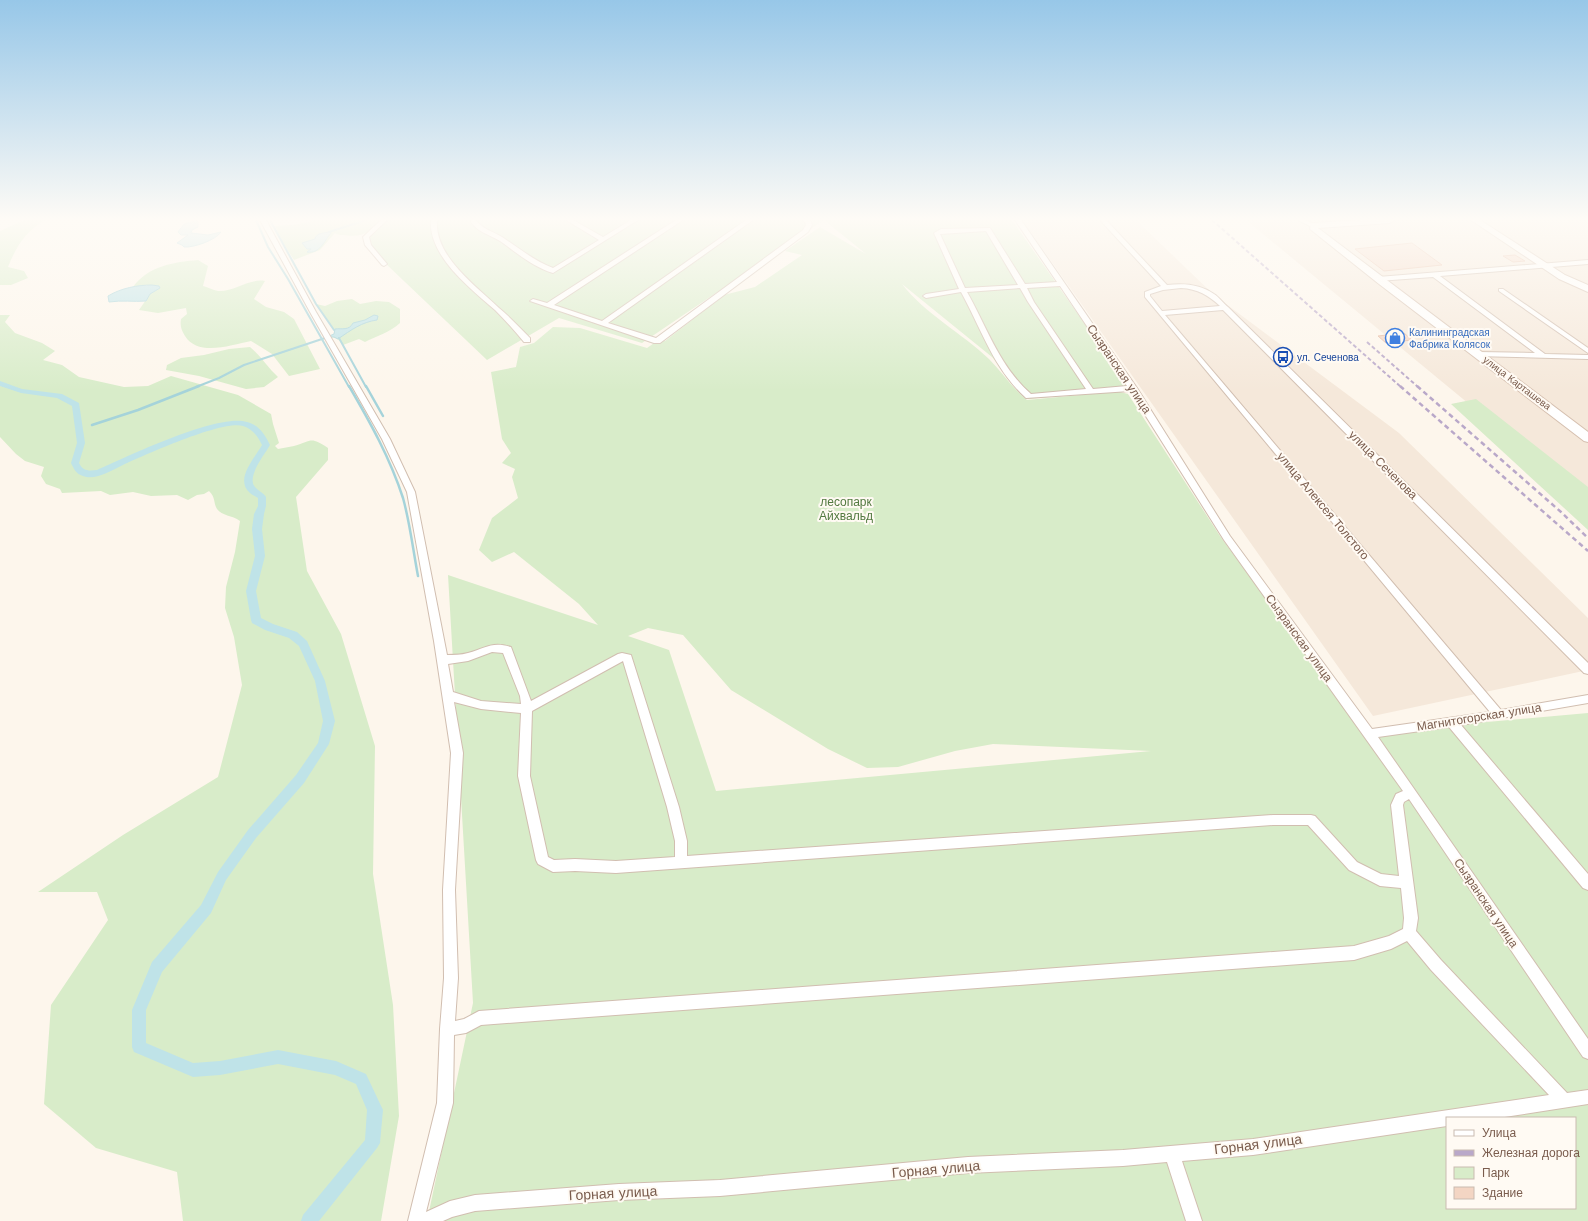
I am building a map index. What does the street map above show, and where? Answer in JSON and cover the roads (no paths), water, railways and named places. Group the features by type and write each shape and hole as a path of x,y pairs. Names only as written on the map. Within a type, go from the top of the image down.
{"main road":[{"name":"улица Карташева","path":"1375,277 1588,438"},
{"path":"1562,277 1588,289"}],"street":[{"path":"294,277 386,439 410,492 442,660 457,753 449,890 451,978 447,1029 445,1103 416,1221"},
{"path":"460,277 496,308 527,340"},
{"path":"548,306 593,277"},
{"path":"603,323 669,277"},
{"path":"533,301 657,341 744,277"},
{"path":"957,277 971,303 985,337 1001,365 1019,389 1029,396 1133,388"},
{"path":"1017,277 1031,302 1091,391"},
{"name":"Сызранская улица","path":"1056,277 1133,388 1227,538 1411,792 1588,1052"},
{"path":"1156,277 1166,288"},
{"path":"1378,279 1407,277"},
{"path":"1438,277 1542,355"},
{"path":"926,296 963,290 1061,284"},
{"name":"улица Сеченова","path":"1147,296 1147,292 1154,290 1193,287 1202,289 1213,296 1588,670"},
{"path":"1501,290 1588,351"},
{"name":"улица Алексея Толстого","path":"1147,296 1499,715"},
{"path":"1161,313 1226,308"},
{"path":"1478,354 1588,357"},
{"path":"442,660 466,658 492,648 501,647 507,650 525,696 527,709 525,785 539,840 542,860 553,866 575,865 616,867 1273,820 1311,820 1353,866 1380,880 1406,883"},
{"path":"447,695 481,705 527,709 614,660 622,657 627,658 673,807 681,841 681,862"},
{"name":"Магнитогорская улица","path":"1370,734 1499,715 1588,699"},
{"path":"1452,722 1588,884"},
{"path":"1411,792 1400,798 1396,806 1411,918 1409,934 1564,1101"},
{"path":"447,1029 466,1026 479,1018 1354,953 1391,942 1409,934"},
{"name":"Горная улица","path":"1454,1117 1588,1097"},
{"name":"Горная улица","path":"426,1221 450,1209 475,1203 619,1192 720,1188 968,1165 1123,1158 1253,1147 1446,1118"},
{"path":"1172,1154 1194,1221"}],"water":[{"path":"135,286 159,286 160,288 150,294 146,301 109,302 108,296 118,291"},
{"path":"374,315 378,316 377,320 361,325 338,339 334,337 327,337 334,334 335,329 345,329 353,323 365,320"}],"waterway":[{"path":"287,277 322,339"},
{"path":"301,277 316,304 334,330"},
{"path":"322,339 328,337"},
{"path":"339,338 366,387"},
{"path":"196,387 219,378 244,365 322,339"},
{"path":"322,339 349,387"},
{"path":"0,383 21,391 59,396 76,405 81,443 75,463 78,469 85,474 98,473 170,441 219,426 236,423 246,424 260,433 266,445 252,468 248,480 252,490 262,497 262,506 259,514 257,529 260,556 251,591 256,620 269,627 293,635 303,644 320,681 329,721 323,744 300,779 252,834 222,876 206,909 157,967 139,1010 139,1047 193,1070 220,1068 278,1057 336,1068 361,1079 375,1110 372,1143 309,1221"},
{"path":"92,425 138,410 199,386"},
{"path":"349,386 379,440 398,483 408,517 418,576"},
{"path":"366,386 383,416"}],"railway":[{"path":"1276,277 1401,387"},
{"path":"1367,342 1418,387"},
{"path":"1400,386 1588,551"},
{"path":"1417,386 1561,512 1588,538"}],"place":[{"name":"Калининградская Фабрика Колясок","path":"1395,338"},
{"name":"ул. Сеченова","path":"1283,357"}],"park label":[{"name":"лесопарк Айхвальд","path":"846,509"}]}
